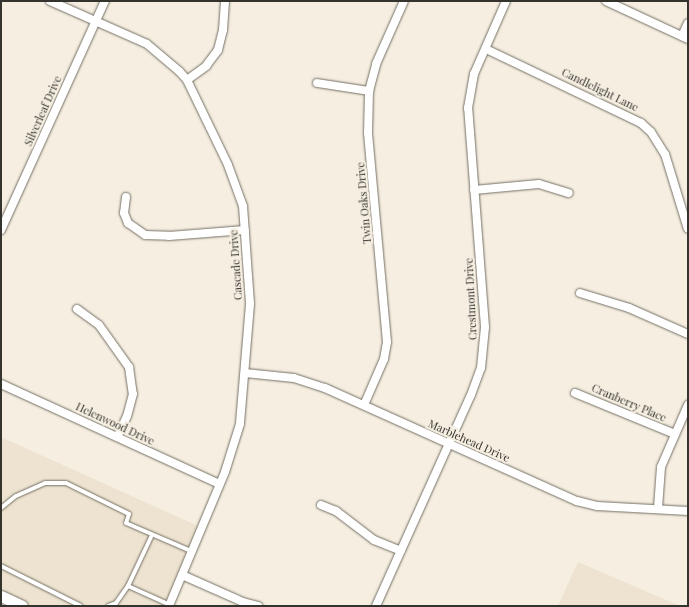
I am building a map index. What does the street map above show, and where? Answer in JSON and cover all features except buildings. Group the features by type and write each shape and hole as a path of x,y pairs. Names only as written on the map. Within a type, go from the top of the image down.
{"main road":[{"path":"2,599 22,606"}],"street":[{"name":"Cascade Drive","path":"50,1 96,21 155,50 187,80 237,184 245,230 250,304 245,373 237,437 170,605"},
{"name":"Silverleaf Drive","path":"1,230 105,1"},
{"path":"187,80 206,66 218,50 223,30 225,1"},
{"name":"Twin Oaks Drive","path":"364,406 384,359 386,342 368,133 369,91 376,64 404,1"},
{"name":"Crestmont Drive","path":"376,606 476,383 485,341 469,96 474,74 506,1"},
{"path":"606,1 685,37 688,22"},
{"name":"Candlelight Lane","path":"486,49 641,122 651,132 665,154 688,229"},
{"path":"317,84 369,91"},
{"path":"474,190 539,184 569,192"},
{"path":"126,197 124,213 128,223 145,235 169,236 245,230"},
{"path":"580,293 629,308 688,334"},
{"path":"77,309 99,325 129,367 133,394 127,416 117,437"},
{"name":"Marblehead Drive","path":"245,373 280,375 307,382 588,505 688,511"},
{"name":"Helenwood Drive","path":"1,384 219,484"},
{"name":"Cranberry Place","path":"575,393 675,434"},
{"path":"658,508 661,467 688,405"},
{"path":"321,505 336,511 374,540 401,551"},
{"path":"182,575 243,602 258,606"}],"lane":[{"path":"1,508 16,496 45,483 66,483 129,514 126,523 191,551"},
{"path":"108,606 116,603 128,586 152,535"},
{"path":"1,566 81,606"},
{"path":"128,586 170,605"}],"shaded area":[{"path":"1,437 200,527 169,606 22,606 1,596"},
{"path":"578,562 680,606 558,606"}]}
